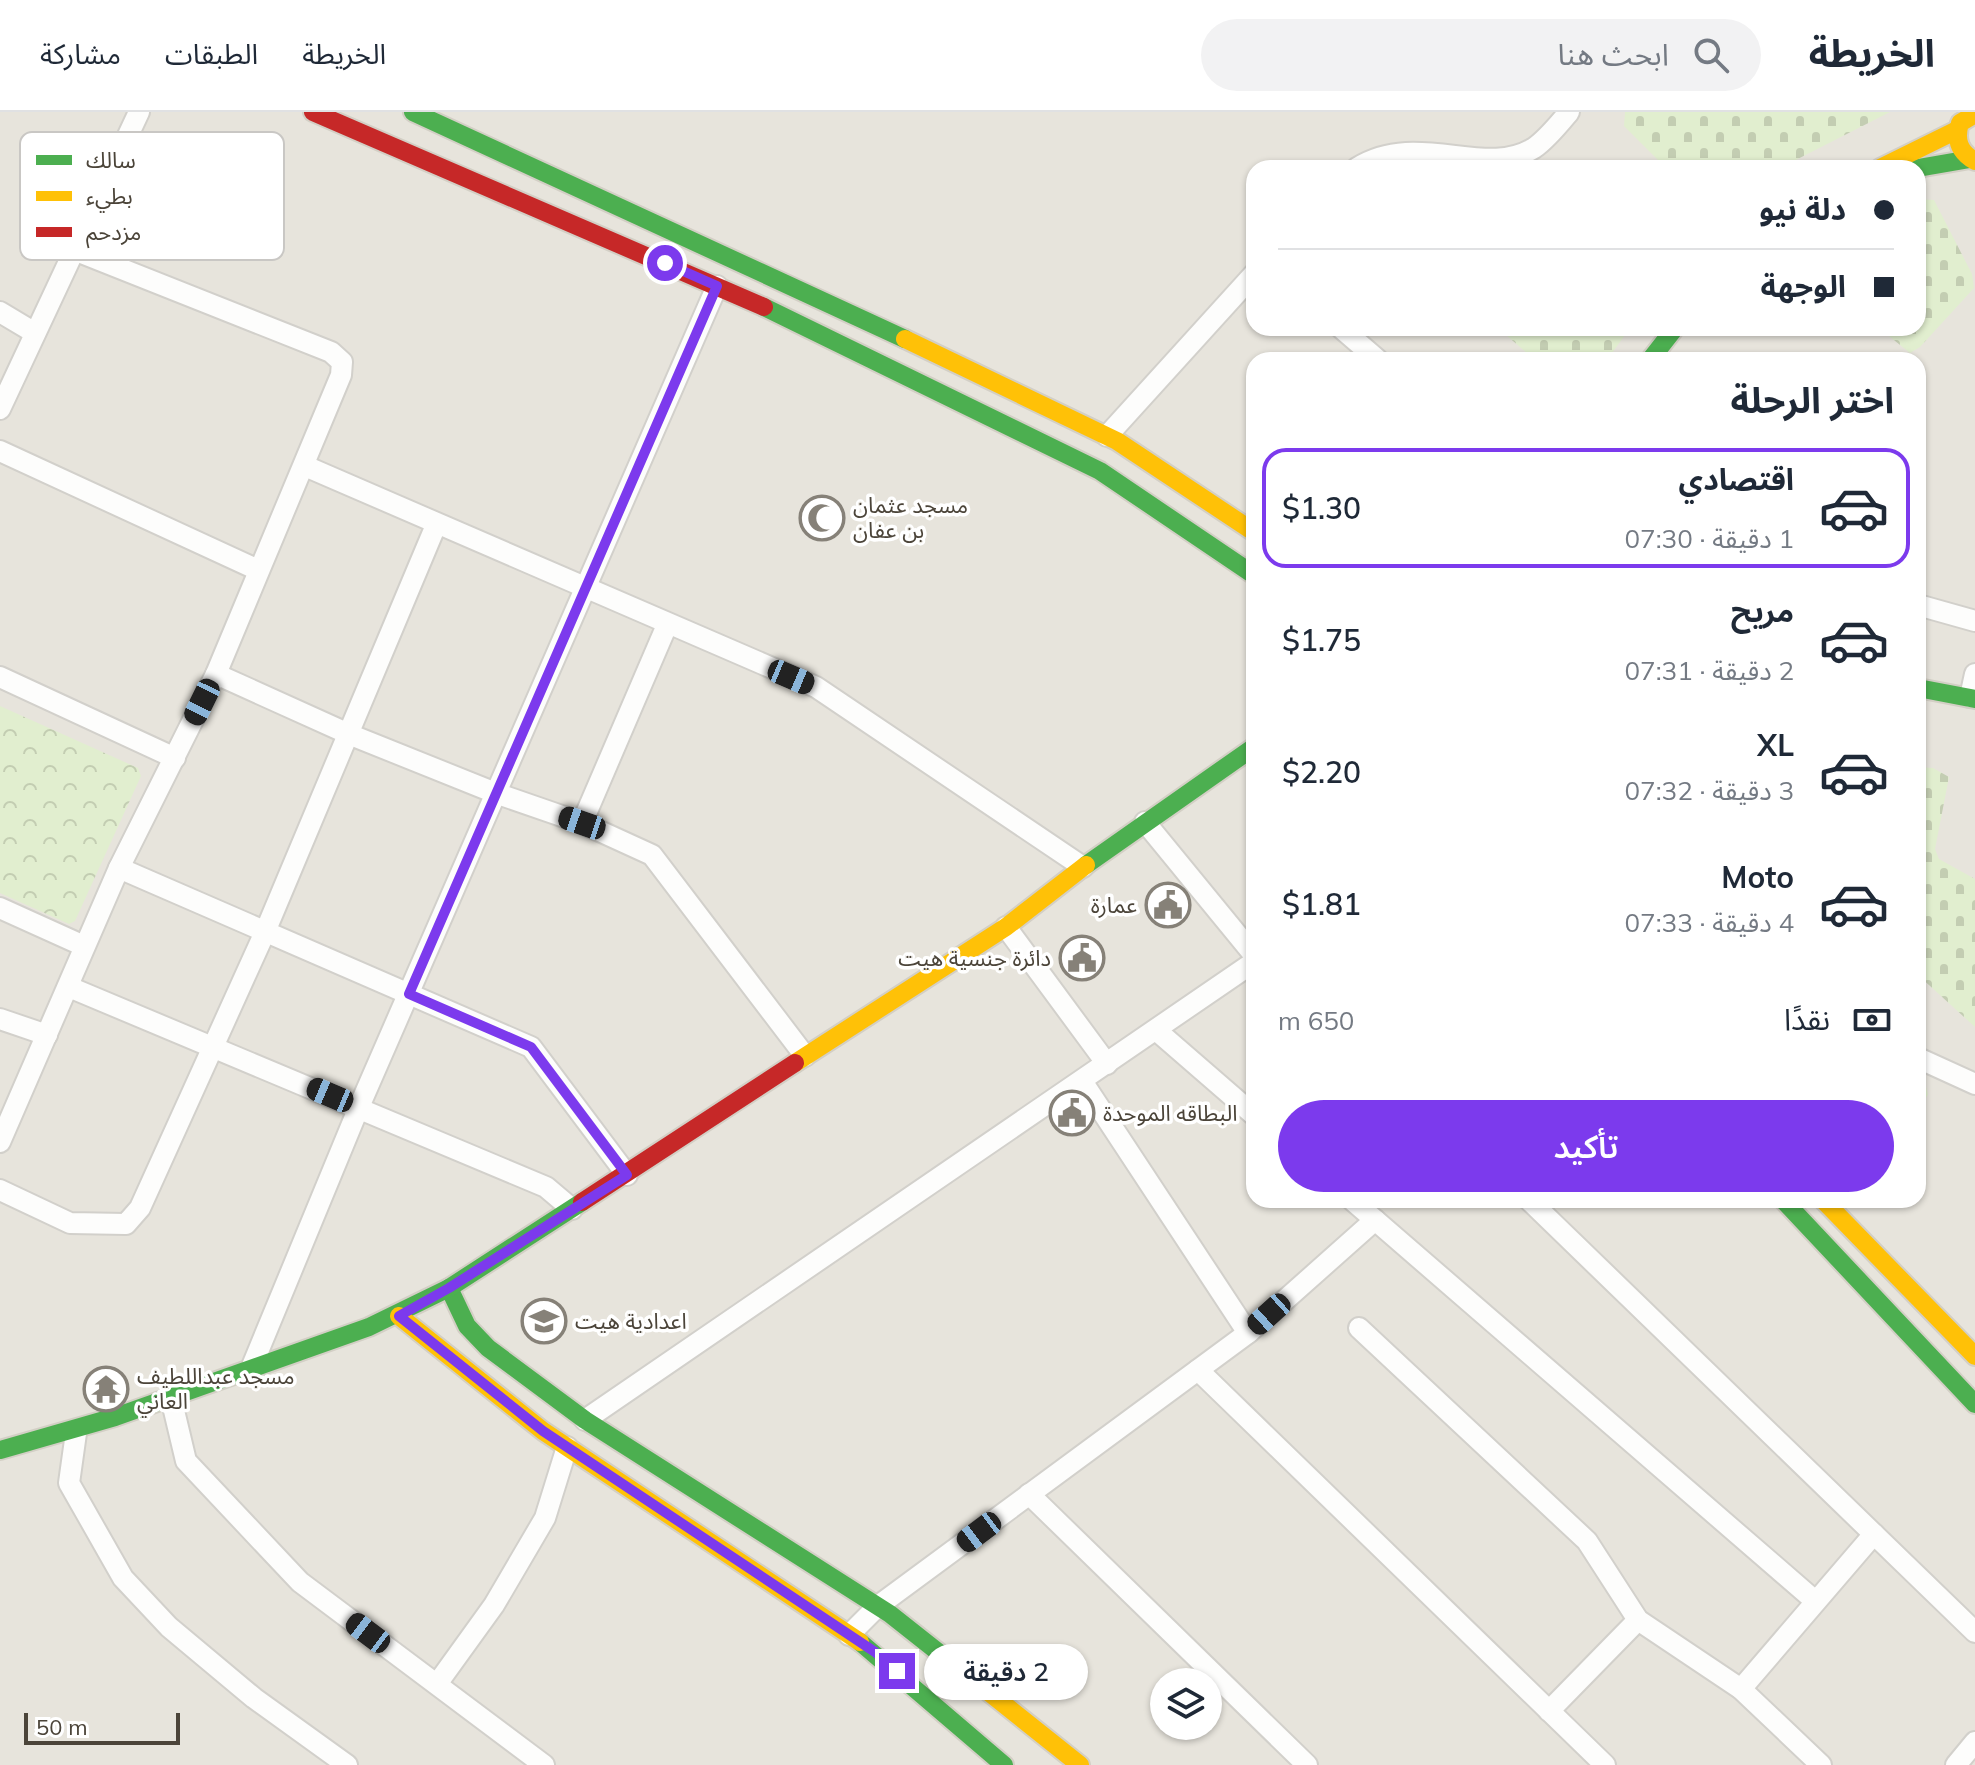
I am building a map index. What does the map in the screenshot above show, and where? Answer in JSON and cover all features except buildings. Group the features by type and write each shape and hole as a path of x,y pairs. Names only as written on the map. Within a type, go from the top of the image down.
{"main road":[{"path":"313,112 717,286 1100,471 1246,570"},
{"path":"413,112 781,280 1107,436 1246,527"},
{"path":"1963,120 1956,143 1972,160"},
{"path":"1894,160 1963,120"},
{"path":"481,184 496,150"},
{"path":"1926,167 1972,160"},
{"path":"1656,352 1669,336"},
{"path":"1926,689 1972,698"},
{"path":"0,1450 76,1433 399,1316 449,1288 627,1175 1006,927 1083,867 1246,753"},
{"path":"1791,1208 1975,1404"},
{"path":"1831,1208 1975,1356"},
{"path":"449,1288 467,1326 488,1348 585,1420 878,1606 1080,1765"},
{"path":"399,1316 567,1447 875,1652 1004,1765"}],"street":[{"path":"130,132 139,112"},
{"path":"1371,160 1399,151 1497,158 1516,156 1534,148 1569,112"},
{"path":"0,409 69,260"},
{"path":"0,1142 119,868 216,674 341,375 342,362 331,352 99,260"},
{"path":"1107,436 1246,283"},
{"path":"250,1371 359,1107 588,590 717,286"},
{"path":"0,312 35,333"},
{"path":"1350,336 1369,352"},
{"path":"0,451 258,570"},
{"path":"305,466 816,687 1083,867"},
{"path":"0,1190 70,1223 126,1224 140,1208 351,735 436,525"},
{"path":"1926,607 1975,621"},
{"path":"582,823 667,625"},
{"path":"216,674 351,735 498,794 582,823 652,855 805,1056"},
{"path":"1972,698 1975,674"},
{"path":"0,677 175,758"},
{"path":"1145,822 1246,945"},
{"path":"119,868 531,1047 627,1175"},
{"path":"0,908 84,946"},
{"path":"1006,927 1107,1064"},
{"path":"585,1420 1246,968"},
{"path":"69,987 546,1187 572,1209"},
{"path":"0,1019 47,1035"},
{"path":"1156,1030 1246,1108"},
{"path":"1926,1062 1975,1084"},
{"path":"1082,1081 1248,1333"},
{"path":"1361,1208 1814,1600"},
{"path":"1537,1208 1975,1632"},
{"path":"849,1635 878,1606 1248,1333 1375,1220"},
{"path":"1359,1328 1587,1541 1638,1620 1741,1689 1821,1765"},
{"path":"1198,1370 1602,1764"},
{"path":"171,1398 186,1461 300,1582 544,1765"},
{"path":"76,1433 69,1483 123,1578 169,1627 254,1698 347,1765"},
{"path":"437,1684 494,1605 545,1518 567,1447"},
{"path":"1029,1494 1307,1765"},
{"path":"1741,1689 1814,1600 1874,1534"},
{"path":"1549,1711 1638,1620"},
{"path":"1956,1765 1975,1742"}],"shaded area":[{"path":"0,112 1975,112 1975,1765 0,1765"}],"green space":[{"path":"1625,112 1890,112 1796,160 1658,160 1624,126"},
{"path":"1926,200 1934,200 1972,274 1974,288 1920,347 1909,352 1889,336 1926,336"},
{"path":"1507,336 1624,336 1613,352 1526,352"},
{"path":"0,706 138,768 141,776 75,921 69,924 0,893"},
{"path":"1926,768 1949,777 1935,849 1939,859 1975,879 1975,1027 1926,982"}],"traffic: fast":[{"path":"413,112 905,339"},
{"path":"1926,167 1970,159"},
{"path":"764,307 1100,471 1246,570"},
{"path":"1656,352 1669,336"},
{"path":"1926,690 1975,699"},
{"path":"1086,865 1246,753"},
{"path":"0,1450 115,1417 369,1327 449,1288 582,1202"},
{"path":"1791,1208 1975,1404"},
{"path":"449,1288 467,1326 488,1348 585,1420 890,1614 981,1686"},
{"path":"860,1642 1004,1765"}],"traffic: slow":[{"path":"1975,114 1960,123 1958,135 1962,150 1975,161"},
{"path":"1896,160 1957,130"},
{"path":"905,339 1117,441 1246,527"},
{"path":"795,1063 1006,927 1086,865"},
{"path":"1831,1208 1975,1356"},
{"path":"399,1316 543,1431 860,1642"},
{"path":"981,1686 1080,1765"}],"traffic: jam":[{"path":"313,112 764,307"},
{"path":"582,1202 795,1063"}],"place":[{"name":"مسجد عثمان بن عفان","path":"822,518"},
{"name":"عمارة","path":"1168,905"},
{"name":"دائرة جنسية هيت","path":"1082,958"},
{"name":"البطاقه الموحدة","path":"1072,1113"},
{"name":"اعدادية هيت","path":"544,1321"},
{"name":"مسجد عبداللطيف العاني","path":"106,1389"}],"route":[{"path":"665,263 717,286 588,590 409,994 531,1047 627,1175 449,1288 399,1316 543,1431 875,1652 897,1671"}]}
